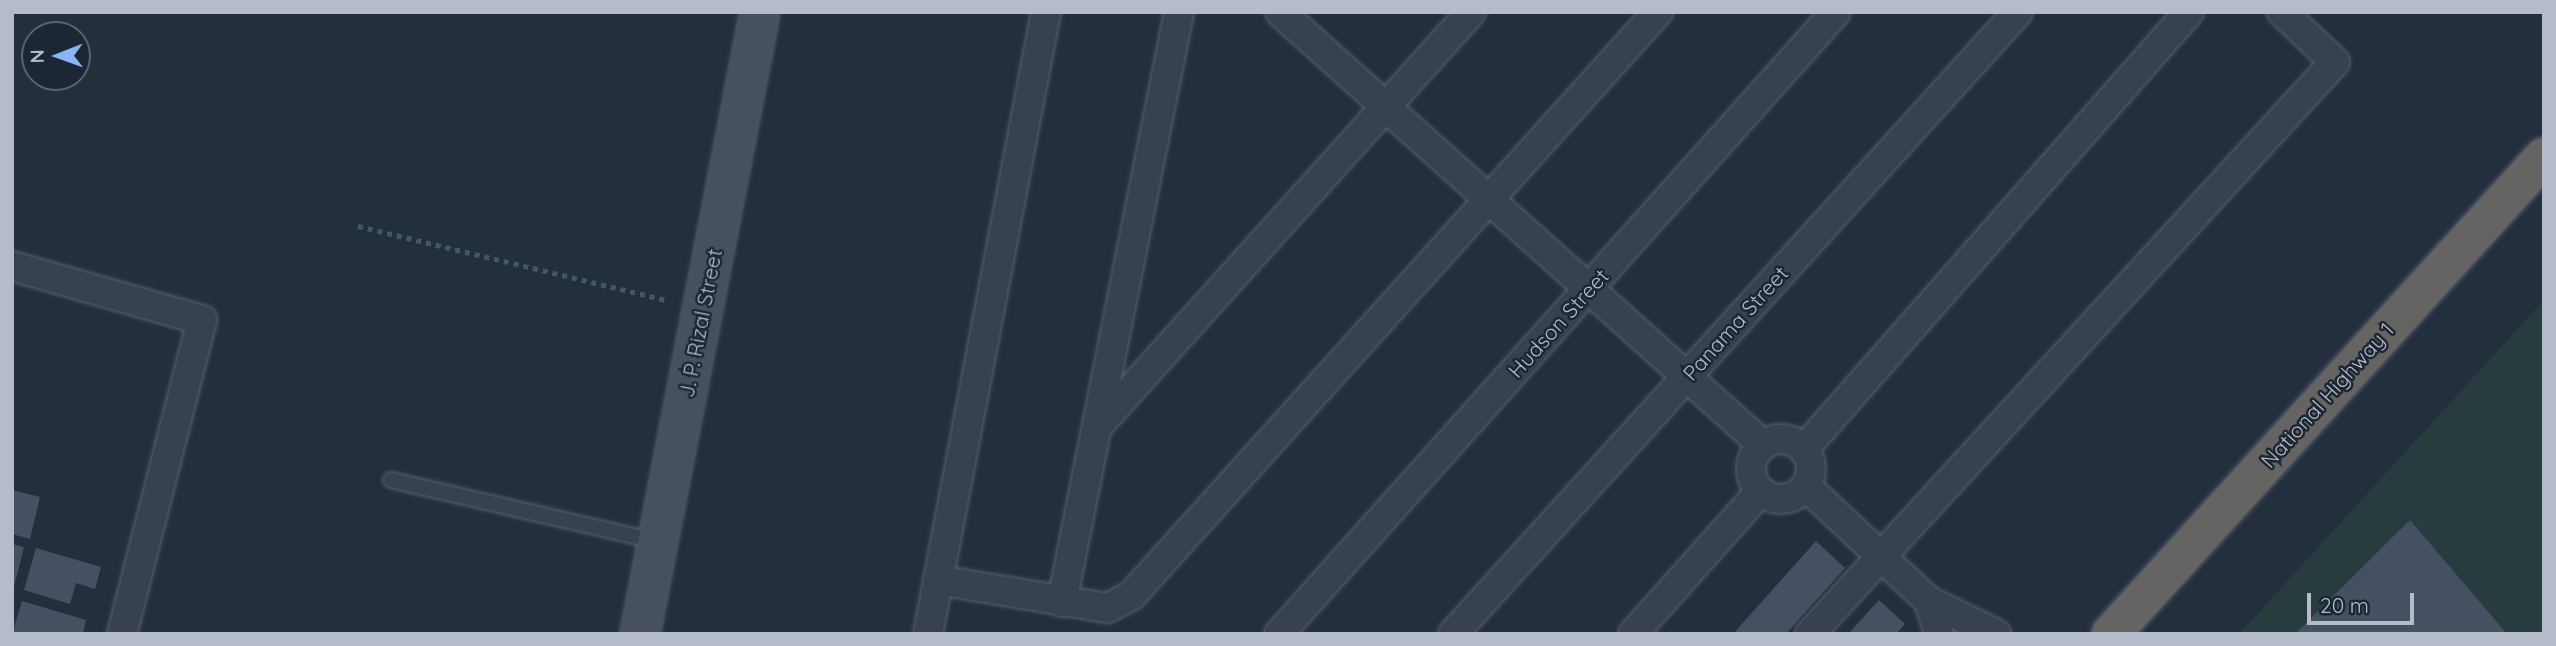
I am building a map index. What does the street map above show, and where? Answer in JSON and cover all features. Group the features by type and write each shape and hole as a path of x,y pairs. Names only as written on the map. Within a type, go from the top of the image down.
{"highway":[{"name":"National Highway 1","path":"2111,634 2544,157"}],"main road":[{"name":"J. P. Rizal Street","path":"640,634 760,12"}],"street":[{"path":"928,634 1045,12"},
{"path":"1062,602 1179,12"},
{"path":"1279,12 1588,290 1688,374 1763,444"},
{"path":"1096,428 1383,105 1471,12"},
{"path":"938,580 1108,608 1132,596 1658,12"},
{"name":"Hudson Street","path":"1279,634 1836,12"},
{"name":"Panama Street","path":"1453,634 2018,12"},
{"path":"1804,449 2189,12"},
{"path":"1810,634 2335,62 2282,12"},
{"path":"12,266 202,320 121,634"},
{"path":"1777,439 1792,440 1804,449 1811,461 1807,487 1793,498 1776,500 1760,492 1752,467 1763,444 1777,439"},
{"path":"1807,487 1929,601 1996,634"},
{"path":"1633,634 1760,492"},
{"path":"1929,601 1939,634"}],"lane":[{"path":"391,480 658,541"}],"path":[{"path":"358,226 703,309"}],"green space":[{"path":"2544,300 2544,634 2239,634"}],"building":[{"path":"12,490 40,497 30,539 12,534"},
{"path":"2410,520 2507,634 2295,634"},
{"path":"1816,541 1845,568 1786,634 1733,634"},
{"path":"12,544 24,547 13,591 12,591"},
{"path":"36,548 101,567 95,589 76,583 70,604 24,590"},
{"path":"1879,600 1905,624 1896,634 1848,634"},
{"path":"22,601 86,620 83,634 12,634"}]}
